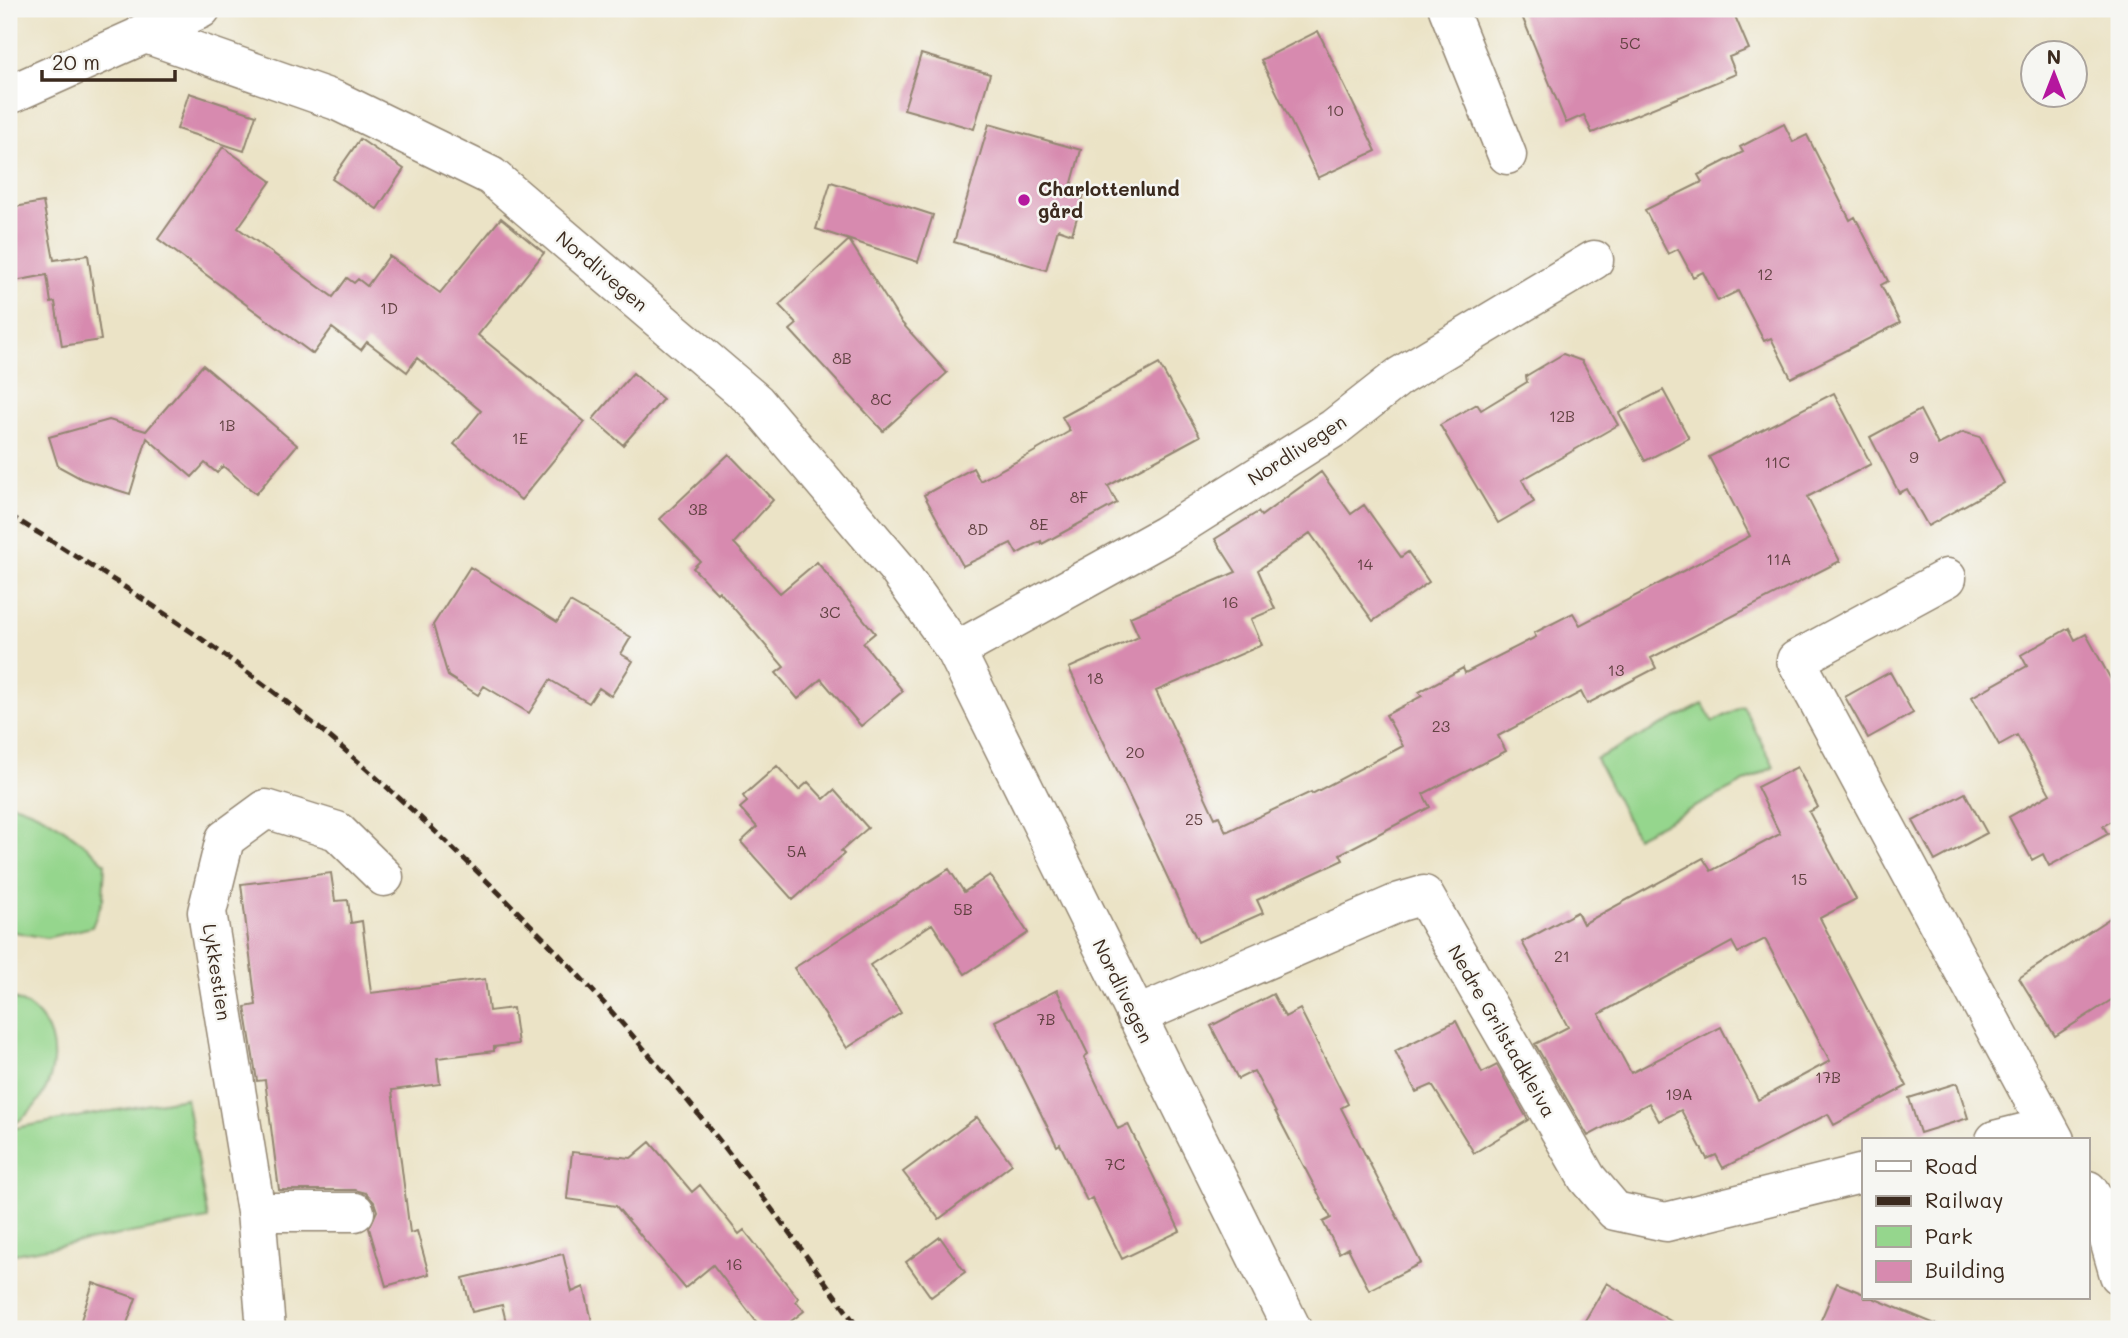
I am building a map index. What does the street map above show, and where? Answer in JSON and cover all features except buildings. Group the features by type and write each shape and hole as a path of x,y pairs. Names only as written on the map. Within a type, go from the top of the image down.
{"street":[{"path":"9,95 153,21 201,9"},
{"path":"1448,9 1507,155"},
{"name":"Nordlivegen","path":"153,21 337,101 491,176 756,402 896,567 956,651 1292,1329"},
{"name":"Nordlivegen","path":"956,651 1165,535 1334,428 1400,376 1594,260"},
{"path":"1947,578 1796,660 2051,1134 2014,1138"},
{"name":"Lykkestien","path":"266,1329 256,1212 207,912 225,839 266,809 337,831 384,877"},
{"name":"Nedre Grilstadkleiva","path":"1136,1016 1400,902 1424,895 1587,1178 1615,1211 1666,1222 1862,1173"},
{"path":"2090,1194 2100,1209 2119,1275"},
{"path":"256,1212 355,1212"}],"green space":[{"path":"1703,704 1713,722 1743,706 1774,767 1636,837 1596,759"},
{"path":"9,803 49,819 105,863 103,899 92,927 46,938 9,931"},
{"path":"9,997 29,1007 43,1022 51,1039 53,1059 50,1078 41,1097 27,1114 9,1127"},
{"path":"186,1098 208,1219 9,1255 9,1129"}],"railway":[{"path":"9,515 134,593 255,678 332,739 455,850 609,1008 674,1084 755,1187 859,1329"}],"place":[{"name":"Charlottenlund gård","path":"1024,200"}]}
